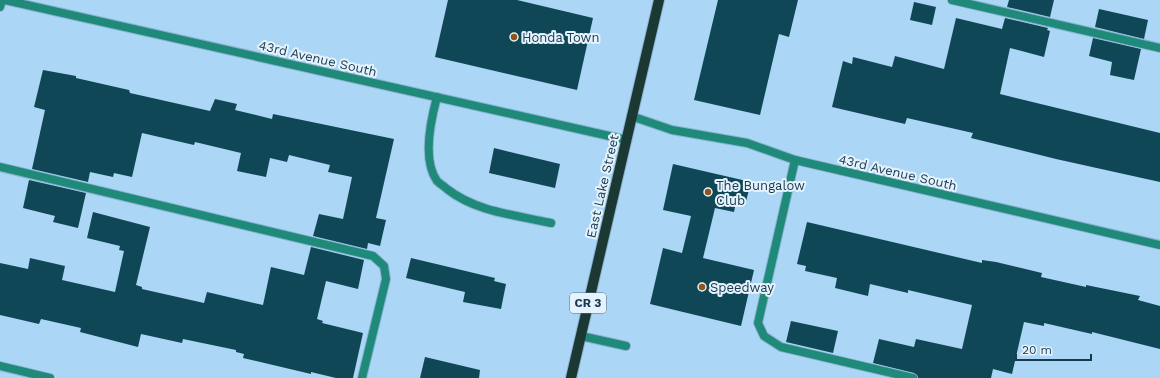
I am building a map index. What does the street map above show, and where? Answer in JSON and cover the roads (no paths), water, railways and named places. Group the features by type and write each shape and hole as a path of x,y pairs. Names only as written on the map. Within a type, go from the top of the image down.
{"main road":[{"name":"East Lake Street","path":"571,378 659,0"}],"street":[{"path":"0,7 2,0"},
{"name":"43rd Avenue South","path":"5,0 626,140"},
{"path":"952,0 1160,48"},
{"path":"437,97 429,125 430,161 437,181 458,198 483,208 551,223"},
{"name":"43rd Avenue South","path":"631,116 672,130 746,143 795,160 1160,245"},
{"path":"795,160 758,323 764,336 781,347 913,378"},
{"path":"0,167 372,256 384,266 386,279 362,378"},
{"path":"581,336 626,346"},
{"path":"0,366 50,378"}],"place":[{"name":"Honda Town","path":"514,37"},
{"name":"The Bungalow Club","path":"708,192"},
{"name":"Speedway","path":"702,287"}]}
